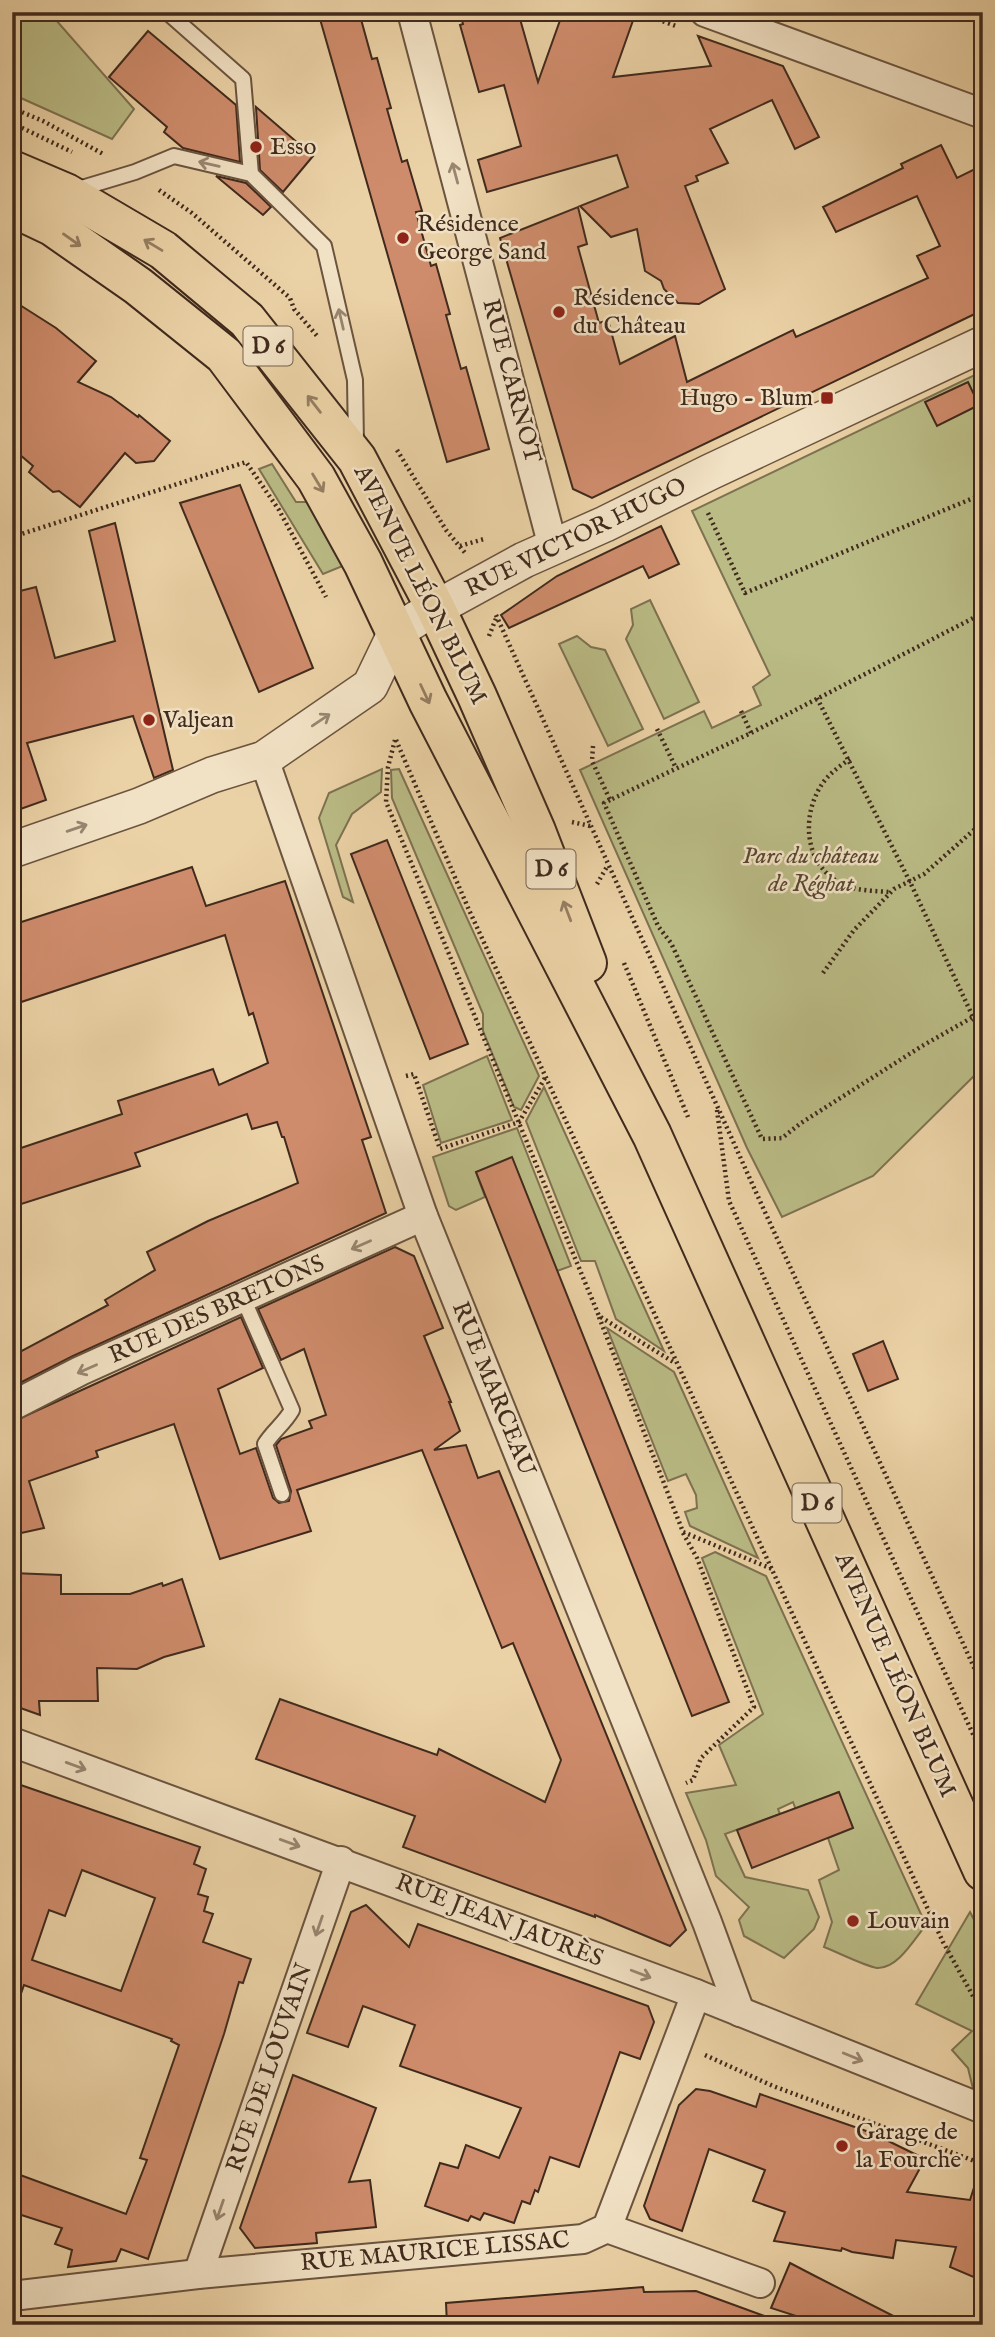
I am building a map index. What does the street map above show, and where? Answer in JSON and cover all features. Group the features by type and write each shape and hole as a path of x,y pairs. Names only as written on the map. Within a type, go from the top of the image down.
{"main road":[{"name":"AVENUE LÉON BLUM","path":"12,170 66,193 163,250 247,320 357,459 436,609 536,831 652,1135"},
{"name":"AVENUE LÉON BLUM","path":"12,207 51,226 138,286 224,355 316,478 363,563 434,714 652,1135 983,1871"}],"street":[{"name":"RUE CARNOT","path":"412,12 554,547"},
{"path":"705,12 983,114"},
{"name":"RUE VICTOR HUGO","path":"397,632 481,582 983,344"},
{"path":"12,850 139,806 212,775 264,759 370,686 397,632"},
{"name":"RUE MARCEAU","path":"264,759 423,1216 702,1909 740,2011"},
{"name":"RUE DES BRETONS","path":"12,1406 80,1371 423,1216"},
{"name":"RUE JEAN JAURÈS","path":"12,1742 696,1994 983,2109"},
{"name":"RUE DE LOUVAIN","path":"198,2274 341,1861"},
{"path":"696,1994 607,2228 760,2283"},
{"name":"RUE MAURICE LISSAC","path":"12,2296 198,2274 583,2239 607,2228"}],"lane":[{"path":"168,13 243,79 251,174"},
{"path":"66,193 135,172 174,156 251,174 324,246 355,380 357,459"},
{"path":"243,1298 292,1410 265,1444 282,1494"}],"path":[{"path":"12,108 43,121 135,172 192,213 290,298 294,310"},
{"path":"12,537 246,462 279,510 326,597"},
{"path":"693,480 745,593 983,494"},
{"path":"973,1017 922,1046 801,1123 782,1138 762,1139 671,943 658,926 604,803 751,733 983,613"},
{"path":"497,617 983,1688"},
{"path":"817,698 910,882 983,1043"},
{"path":"741,711 751,733"},
{"path":"657,729 676,768"},
{"path":"678,1786 692,1780 701,1758 754,1707 697,1558 683,1532 599,1317 386,802 388,766 396,740 469,910 943,1942 983,2014"},
{"path":"593,746 592,761 610,800"},
{"path":"850,759 835,769 819,788 810,813 808,836 814,858 829,874 846,886 891,892"},
{"path":"823,973 854,930 891,892 924,874 983,822"},
{"path":"594,890 608,864"},
{"path":"620,953 688,1119"},
{"path":"400,1078 414,1074 440,1149 519,1122 546,1077"},
{"path":"716,1104 729,1201 983,1756"},
{"path":"720,1195 729,1201"},
{"path":"599,1317 677,1364"},
{"path":"683,1532 772,1569"}],"green space":[{"path":"12,12 49,12 134,109 112,139 12,94"},
{"name":"Parc du château de Réghat","path":"983,371 983,1067 873,1176 782,1217 747,1148 580,770 704,711 712,728 761,705 753,687 770,675 692,511"},
{"path":"272,464 296,502 310,502 345,565 323,574 259,469"},
{"path":"650,600 699,702 664,719 626,639 633,625 631,609"},
{"path":"577,636 591,647 605,650 643,729 608,746 559,644"},
{"path":"382,769 381,792 352,814 336,845 353,902 343,897 319,818 329,793"},
{"path":"399,769 539,1076 521,1110 514,1107 483,1031 483,1014 392,798 391,770"},
{"path":"487,1056 512,1120 441,1143 423,1085"},
{"path":"544,1087 664,1351 616,1319 595,1261 581,1261 526,1121"},
{"path":"517,1128 571,1266 557,1271 512,1158 476,1172 485,1197 456,1210 449,1206 433,1157"},
{"path":"607,1328 674,1372 758,1558 690,1526 685,1512 697,1508 696,1495 686,1474 668,1481"},
{"path":"715,1552 766,1576 926,1925 905,1952 885,1967 872,1967 824,1947 832,1922 819,1880 839,1870 828,1838 853,1828 838,1792 796,1810 793,1802 778,1809 780,1814 725,1834 745,1877 808,1890 819,1917 814,1929 784,1958 744,1936 739,1920 749,1907 716,1876 706,1840 686,1793 736,1785 719,1745 763,1714 702,1558"},
{"path":"970,1912 983,1937 983,2096 974,2093 968,2068 952,2050 972,2031 916,2004"}],"building":[{"name":"Résidence George Sand","path":"318,12 359,12 372,59 377,58 391,108 387,109 402,162 407,160 422,211 416,212 431,266 436,264 461,369 466,367 489,449 447,462"},
{"path":"460,12 518,12 538,82 563,12 636,12 613,77 711,66 698,36 783,66 819,137 795,149 772,100 710,129 728,163 696,176 698,181 685,186 725,289 699,304 678,303 664,289 661,281 645,271 637,229 611,237 580,206 628,187 617,155 487,192 478,160 521,146 504,85 479,92 460,25 463,24"},
{"path":"148,31 236,105 240,162 183,148 164,132 167,127 109,77"},
{"path":"256,107 313,156 283,192 260,170"},
{"path":"941,145 957,178 983,165 983,310 592,498 573,489 500,238 578,207 587,244 578,247 599,323 608,320 620,364 675,336 687,382 793,330 796,337 928,278 917,256 940,246 917,196 836,232 823,207 903,168 901,164"},
{"path":"216,176 246,183 271,207 263,215"},
{"path":"12,300 56,328 96,361 78,382 111,397 138,417 139,415 170,441 154,461 136,463 125,453 80,507 59,491 53,492 29,472 33,466 12,448"},
{"path":"968,382 979,405 937,426 925,402"},
{"path":"240,485 313,668 259,692 180,503"},
{"path":"115,523 173,770 154,778 133,716 27,743 46,800 12,812 12,593 36,587 55,658 115,641 89,531"},
{"path":"661,526 679,564 649,578 643,566 509,628 501,615 557,576"},
{"path":"387,840 468,1044 430,1059 351,854"},
{"path":"192,867 206,906 285,881 371,1137 362,1140 386,1213 73,1356 12,1387 12,1356 108,1305 105,1300 155,1270 147,1252 208,1221 298,1183 277,1122 252,1129 247,1114 135,1153 140,1166 12,1207 12,1151 122,1114 118,1101 213,1069 219,1085 268,1063 253,1013 249,1015 225,935 12,1005 12,925"},
{"path":"512,1157 729,1702 692,1716 476,1172"},
{"path":"395,1247 414,1256 443,1328 424,1336 460,1431 434,1450 466,1445 478,1478 499,1471 686,1930 670,1946 595,1915 403,1847 415,1816 256,1759 280,1699 437,1755 439,1749 545,1802 561,1760 513,1643 502,1648 422,1450 297,1490 311,1531 220,1559 174,1424 96,1451 98,1457 29,1481 44,1528 12,1535 12,1422 241,1317 263,1368 218,1389 240,1454 256,1448 273,1498 279,1503 289,1501 291,1491 276,1445 281,1439 312,1428 309,1421 326,1415 304,1349 281,1360 258,1309"},
{"path":"883,1341 898,1379 868,1391 853,1354"},
{"path":"12,1573 61,1575 61,1594 130,1594 182,1579 204,1646 164,1657 137,1669 97,1668 98,1701 39,1701 40,1715 12,1705"},
{"path":"12,1782 200,1847 194,1864 206,1869 198,1894 208,1897 204,1911 213,1914 203,1942 251,1959 243,1983 239,1982 148,2259 121,2249 116,2261 68,2267 72,2250 55,2244 62,2228 12,2212 12,2172 126,2214 147,2160 140,2158 179,2045 171,2041 172,2039 24,1985 17,2005 12,2004","holes":["82,1870 155,1898 121,1991 32,1960 49,1910 65,1916"]},
{"path":"839,1792 853,1828 752,1868 737,1830"},
{"path":"366,1905 409,1947 418,1924 648,2006 654,2022 640,2059 620,2052 579,2167 550,2157 538,2192 535,2190 530,2204 522,2201 514,2223 484,2213 480,2220 471,2216 468,2221 425,2206 440,2163 458,2168 466,2145 499,2158 521,2108 400,2066 415,2025 363,2006 348,2047 307,2033 351,1912"},
{"path":"293,2075 376,2108 349,2182 370,2180 376,2227 316,2233 317,2243 255,2248 240,2228"},
{"path":"696,2089 710,2091 756,2107 760,2094 872,2133 925,2159 907,2192 970,2200 976,2181 983,2182 983,2281 950,2267 956,2247 896,2240 893,2258 842,2248 841,2251 774,2241 785,2212 753,2201 765,2170 709,2149 682,2231 650,2219 644,2206 679,2105"},
{"path":"790,2263 911,2325 824,2325 771,2308"},
{"path":"643,2287 644,2292 696,2291 778,2321 778,2325 447,2325 446,2303"}],"place":[{"name":"Esso","path":"256,147"},
{"name":"Résidence George Sand","path":"403,238"},
{"name":"Résidence du Château","path":"559,312"},
{"name":"Hugo - Blum","path":"827,398"},
{"name":"Valjean","path":"149,720"},
{"name":"Louvain","path":"853,1921"},
{"name":"Garage de la Fourche","path":"842,2146"}]}
